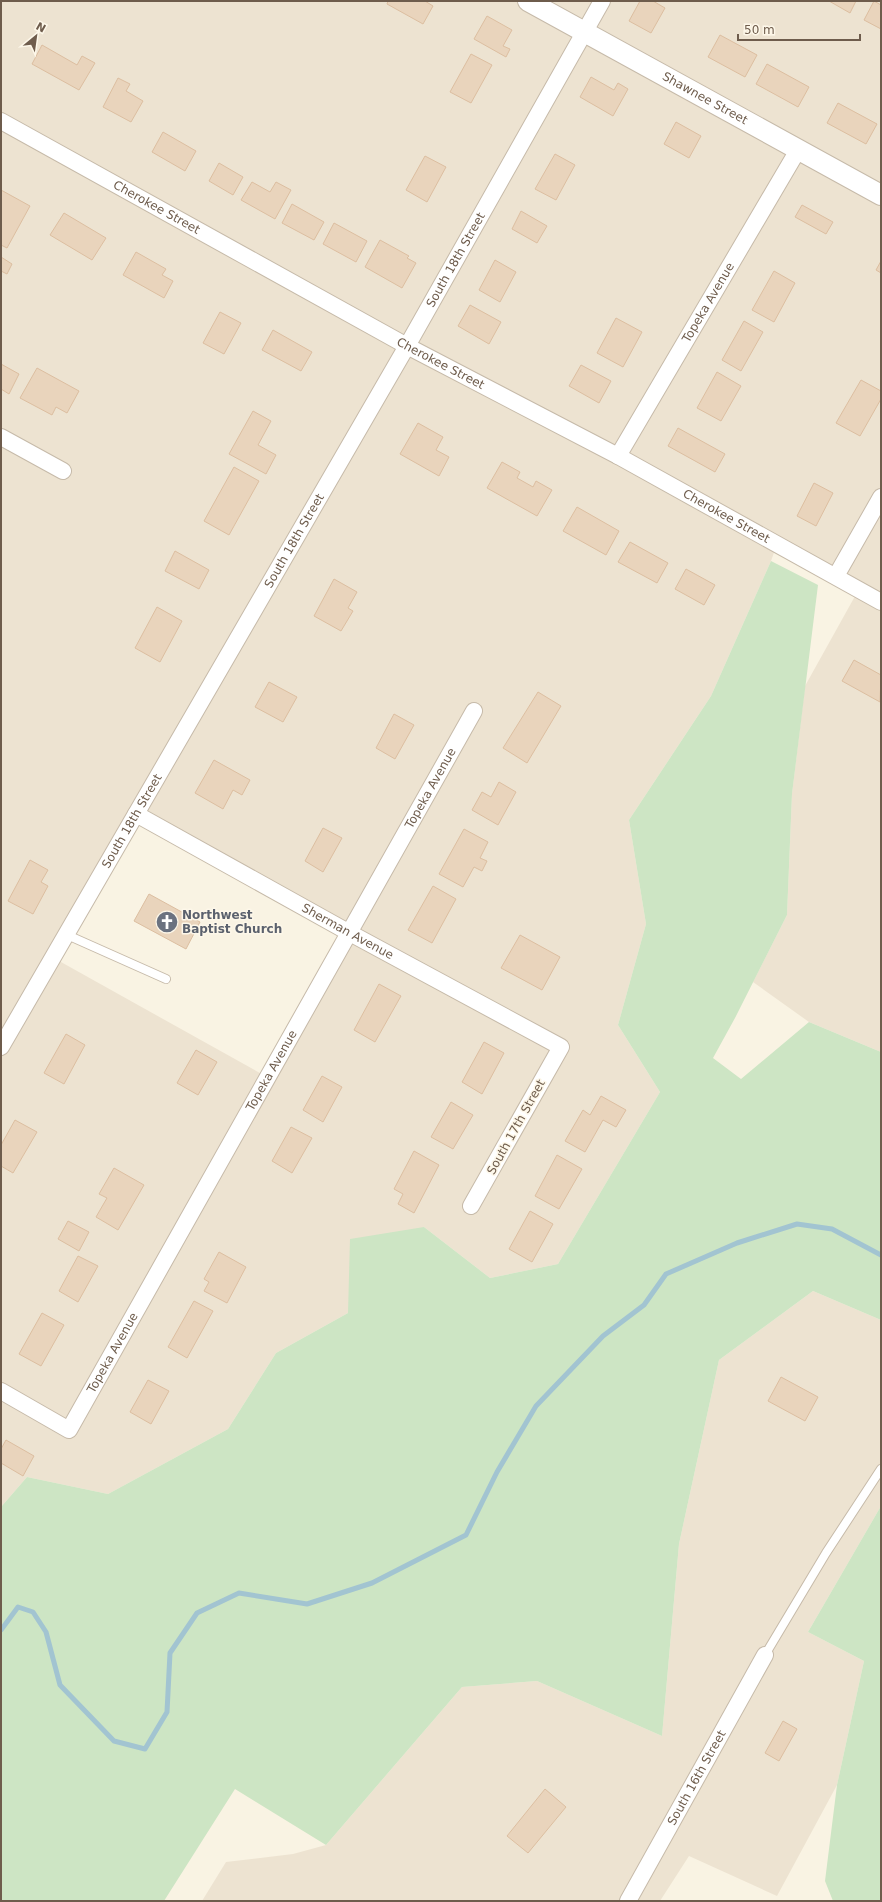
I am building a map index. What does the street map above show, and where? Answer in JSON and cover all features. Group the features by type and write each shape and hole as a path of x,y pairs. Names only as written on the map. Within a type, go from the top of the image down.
{"street":[{"name":"Shawnee Street","path":"528,1 881,195"},
{"name":"South 18th Street","path":"1,1047 65,934 408,346 602,1"},
{"name":"Cherokee Street","path":"1,121 408,346 618,456 881,602"},
{"name":"Topeka Avenue","path":"618,456 798,150"},
{"path":"1,437 63,470"},
{"path":"836,576 881,497"},
{"name":"Topeka Avenue","path":"1,1391 69,1430 348,932 474,711"},
{"name":"Sherman Avenue","path":"136,814 348,932 561,1047"},
{"name":"South 17th Street","path":"471,1206 561,1047"},
{"name":"South 16th Street","path":"628,1901 765,1655"}],"lane":[{"path":"65,934 166,979"},
{"path":"765,1655 826,1553 881,1469"}],"shaded area":[{"path":"1,1 881,1 881,1052 809,1022 753,982 787,915 792,794 805,686 859,589 777,544 771,561 711,696 629,820 646,924 618,1025 660,1092 558,1264 490,1278 424,1227 348,1313 276,1353 228,1429 108,1494 27,1477 1,1507","holes":["136,814 348,932 267,1077 52,957"]},
{"path":"813,1291 881,1320 881,1506 808,1632 864,1661 837,1785 777,1896 689,1856 660,1901 202,1901 226,1862 293,1854 326,1845 462,1687 537,1681 662,1736 679,1544 719,1360"}],"green space":[{"path":"771,561 818,585 792,794 787,915 713,1058 741,1079 809,1022 881,1052 881,1320 813,1291 719,1360 679,1544 662,1736 537,1681 462,1687 326,1845 235,1789 164,1901 1,1901 1,1507 27,1477 108,1494 228,1429 276,1353 348,1313 350,1239 424,1227 490,1278 558,1264 660,1092 618,1025 646,924 629,820 711,696"},
{"path":"881,1506 881,1901 833,1901 825,1881 837,1785 864,1661 808,1632"}],"building":[{"path":"388,1 425,1 433,6 423,24 387,4"},
{"path":"640,1 653,1 665,8 651,33 629,21"},
{"path":"829,1 856,1 850,13"},
{"path":"874,1 881,5 881,29 864,20"},
{"path":"487,16 512,30 503,46 510,49 506,57 474,39"},
{"path":"720,35 757,55 745,77 708,57"},
{"path":"42,45 77,65 82,56 95,63 79,90 32,64"},
{"path":"471,54 492,65 471,103 450,92"},
{"path":"767,64 809,87 798,107 756,84"},
{"path":"591,77 614,90 618,83 628,89 613,116 580,97"},
{"path":"118,78 130,84 126,91 143,101 131,122 103,107"},
{"path":"838,103 877,124 866,144 827,123"},
{"path":"676,122 701,136 689,158 664,144"},
{"path":"163,132 196,151 185,171 152,152"},
{"path":"555,154 575,165 556,200 535,189"},
{"path":"425,156 446,167 427,202 406,190"},
{"path":"219,163 243,177 233,195 209,181"},
{"path":"252,182 270,192 276,182 291,190 275,219 241,200"},
{"path":"1,190 30,206 7,248 1,245"},
{"path":"292,204 324,222 314,240 282,223"},
{"path":"802,205 833,222 826,234 795,217"},
{"path":"521,211 547,226 537,243 512,229"},
{"path":"64,213 106,238 92,260 50,235"},
{"path":"334,223 367,241 356,262 323,244"},
{"path":"380,240 409,256 407,258 416,263 402,288 365,267"},
{"path":"136,252 166,269 162,275 173,281 164,298 123,275"},
{"path":"1,257 12,264 7,274 1,271"},
{"path":"495,260 516,272 500,302 479,290"},
{"path":"881,261 881,273 876,270"},
{"path":"774,271 795,283 774,322 752,310"},
{"path":"470,305 501,322 489,344 458,326"},
{"path":"220,312 241,323 224,354 203,343"},
{"path":"616,318 642,332 623,367 597,353"},
{"path":"744,321 763,332 741,371 722,360"},
{"path":"273,330 312,352 301,371 262,350"},
{"path":"1,364 19,374 9,394 1,389"},
{"path":"581,365 611,381 599,403 569,386"},
{"path":"37,368 79,391 67,413 56,407 52,415 20,398"},
{"path":"717,372 741,386 721,421 697,408"},
{"path":"861,380 881,391 881,399 860,436 836,423"},
{"path":"253,411 271,421 258,445 276,455 266,474 229,454"},
{"path":"418,423 443,437 436,450 449,457 439,476 400,454"},
{"path":"678,428 725,454 715,472 668,446"},
{"path":"502,462 520,472 517,478 533,487 536,481 552,490 537,516 487,488"},
{"path":"234,467 259,481 229,535 204,521"},
{"path":"814,483 833,493 816,526 797,516"},
{"path":"577,507 619,531 606,555 563,531"},
{"path":"630,542 668,563 657,583 618,562"},
{"path":"175,551 209,570 199,589 165,571"},
{"path":"686,569 715,585 704,605 675,589"},
{"path":"334,579 357,592 348,608 353,611 341,631 314,616"},
{"path":"157,607 182,621 160,662 135,648"},
{"path":"854,660 881,675 880,702 842,681"},
{"path":"269,682 297,697 283,722 255,707"},
{"path":"538,692 561,706 527,763 503,748"},
{"path":"394,714 414,725 395,759 376,748"},
{"path":"214,760 250,780 242,795 233,790 223,809 195,793"},
{"path":"499,782 516,792 498,825 472,810 482,792 491,797"},
{"path":"323,828 342,838 323,872 305,861"},
{"path":"464,829 488,842 480,858 487,861 482,871 474,867 463,887 439,874"},
{"path":"30,860 48,870 41,882 48,886 33,914 8,901"},
{"path":"433,886 456,899 432,943 408,930"},
{"name":"Northwest Baptist Church","path":"149,894 200,922 186,949 134,921"},
{"path":"520,935 560,957 542,990 501,968"},
{"path":"379,984 401,996 375,1042 354,1030"},
{"path":"66,1034 85,1045 64,1084 44,1073"},
{"path":"484,1042 504,1053 482,1094 462,1082"},
{"path":"196,1050 217,1062 198,1095 177,1083"},
{"path":"322,1076 342,1087 323,1122 303,1110"},
{"path":"601,1096 626,1110 616,1127 603,1120 585,1152 565,1141 583,1110 590,1115"},
{"path":"451,1102 473,1115 453,1149 431,1137"},
{"path":"15,1120 37,1132 13,1173 1,1166 1,1145"},
{"path":"291,1127 312,1138 292,1173 272,1161"},
{"path":"414,1151 439,1165 414,1213 398,1204 403,1194 394,1189"},
{"path":"557,1155 582,1169 559,1209 535,1196"},
{"path":"114,1168 144,1185 118,1230 96,1217 107,1198 99,1194"},
{"path":"530,1211 553,1224 532,1262 509,1249"},
{"path":"68,1221 89,1232 79,1251 58,1239"},
{"path":"219,1252 246,1267 227,1303 204,1291 209,1282 204,1279"},
{"path":"78,1256 98,1266 78,1302 59,1291"},
{"path":"194,1301 213,1311 187,1358 168,1347"},
{"path":"42,1313 64,1325 41,1366 19,1354"},
{"path":"781,1377 818,1397 805,1421 768,1401"},
{"path":"148,1380 169,1391 151,1424 130,1412"},
{"path":"6,1440 34,1456 23,1476 1,1463 1,1449"},
{"path":"783,1721 797,1729 779,1761 765,1753"},
{"path":"545,1789 566,1807 528,1853 507,1836"}],"waterway":[{"path":"1,1630 18,1607 33,1612 46,1632 60,1685 114,1741 145,1749 167,1712 170,1653 197,1613 239,1593 307,1604 372,1583 466,1535 497,1472 536,1406 603,1336 644,1305 666,1274 737,1243 797,1224 832,1229 881,1255"}],"place":[{"name":"Northwest Baptist Church","path":"167,922"}]}
